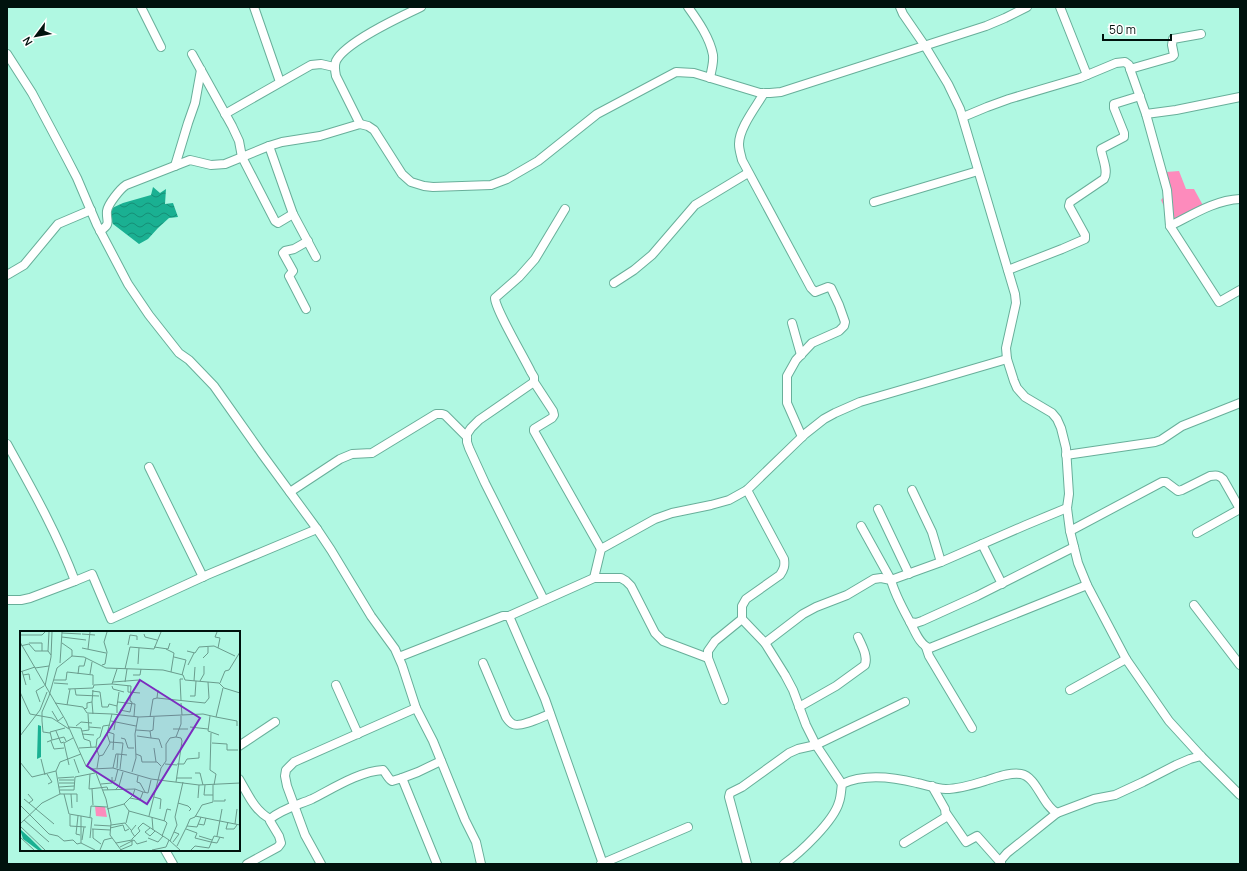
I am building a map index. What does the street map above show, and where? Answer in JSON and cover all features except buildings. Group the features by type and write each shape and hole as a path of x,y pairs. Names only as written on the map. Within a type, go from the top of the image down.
{"street":[{"path":"141,7 161,47"},
{"path":"254,7 280,82"},
{"path":"360,124 336,76 334,67 337,59 357,41 378,28 422,7"},
{"path":"688,7 711,47 713,61 710,78"},
{"path":"900,7 948,84 963,117 991,217 1008,270 1016,303 1006,348 1007,359 1014,381 1021,393 1052,413 1061,428 1066,455 1069,494 1067,508 1070,531 1078,563 1087,585 1126,659 1170,721 1201,756 1240,795"},
{"path":"100,231 108,224 108,208 122,187 192,160 211,165 225,164 269,146 288,141 320,136 360,124 368,126 374,130 402,174 411,182 434,187 491,185 514,176 538,161 597,114 671,73 681,71 694,73 764,93 781,92 986,26 1027,7"},
{"path":"1060,7 1087,75"},
{"path":"1130,69 1172,58 1174,55 1172,44 1173,39 1201,34"},
{"path":"7,54 32,93 77,178 100,231 128,284 179,353 189,360 210,382 317,529 371,616 395,649 416,708 433,741 464,820 476,842 481,864"},
{"path":"192,54 225,114 238,141 242,158 276,222 278,223 293,214"},
{"path":"963,117 1010,99 1087,75 1122,61 1126,63 1130,69 1146,114 1167,190 1170,226 1219,302 1240,290"},
{"path":"225,114 307,67 314,64 321,64 334,67"},
{"path":"176,166 195,103 201,70"},
{"path":"764,93 744,126 740,137 740,152 748,173 811,288 815,292 828,287 831,288 845,322 842,329 812,344 796,360 787,376 787,403 802,437"},
{"path":"1008,270 1085,239 1085,235 1069,206 1070,202 1104,179 1106,176 1106,171 1101,149 1124,137 1124,132 1114,108 1114,104 1140,96"},
{"path":"1146,114 1176,110 1240,97"},
{"path":"269,146 293,214 316,257"},
{"path":"874,202 978,171"},
{"path":"614,283 652,255 696,205 748,173"},
{"path":"1170,226 1215,204 1226,200 1240,199"},
{"path":"565,209 535,259 519,277 495,298 495,302 532,372 534,382 553,411 554,415 552,418 534,429 534,431 601,549 594,578"},
{"path":"7,275 24,265 58,224 91,210"},
{"path":"306,309 290,277 293,271 283,253 308,241"},
{"path":"792,324 801,355"},
{"path":"601,549 655,519 672,513 729,500 747,490 802,437 824,419 860,402 1007,359"},
{"path":"534,382 532,385 479,420 471,428 467,437 469,448 485,483 544,600"},
{"path":"1066,455 1155,442 1161,440 1182,426 1240,403"},
{"path":"290,492 340,459 352,454 372,453 436,414 445,415 467,437"},
{"path":"7,444 59,542 75,581"},
{"path":"150,467 202,577"},
{"path":"1070,531 1162,482 1166,482 1178,490 1182,490 1210,476 1220,476 1240,509 1197,533"},
{"path":"747,490 784,559 785,565 784,570 780,575 746,599 742,606 742,619 765,643 785,675 793,690 806,725 816,745 842,784 840,802 837,809 812,840 784,864"},
{"path":"912,490 932,532 941,562"},
{"path":"765,643 792,622 816,607 847,594 874,579 881,578 891,580 909,574 941,562 1067,508"},
{"path":"878,509 909,574"},
{"path":"861,526 891,580 910,622 972,728"},
{"path":"7,600 26,599 92,574 110,619 202,577 317,529"},
{"path":"982,544 1002,584"},
{"path":"910,622 916,623 922,621 1002,584 1074,547"},
{"path":"399,657 503,616 509,616 594,578 621,578 631,586 655,633 663,641 708,658"},
{"path":"926,647 930,648 937,646 1087,585"},
{"path":"1194,605 1240,665"},
{"path":"509,616 550,714 602,864 688,827"},
{"path":"724,700 708,658 708,651 715,641 742,619"},
{"path":"799,707 836,686 864,665 866,655 858,637"},
{"path":"1070,690 1126,659"},
{"path":"483,663 509,722 514,725 521,724 550,714"},
{"path":"336,685 358,734"},
{"path":"747,864 729,797 730,793 742,787 789,753 798,749 816,745 905,702"},
{"path":"321,864 305,835 294,806 285,776 286,770 294,762 416,708"},
{"path":"240,745 275,722"},
{"path":"932,786 946,813 966,842 977,836 1001,863 1001,860 1007,853 1057,813 1094,798 1115,795 1176,765 1201,756"},
{"path":"270,819 352,779 376,770 383,770 392,781 418,772 441,761"},
{"path":"842,784 851,780 881,777 946,789 968,786 1011,774 1022,774 1032,781 1052,810 1057,813"},
{"path":"402,778 437,864"},
{"path":"240,781 256,808 270,819 281,843 247,864"},
{"path":"904,843 944,819 946,813"},
{"path":"166,851 173,864"}],"shaded area":[{"path":"1179,171 1186,189 1194,189 1205,209 1171,222 1161,200 1166,194 1166,172"}],"water":[{"path":"153,187 160,193 166,189 165,204 173,203 178,217 169,218 148,239 139,244 113,224 108,214 110,209 123,203 151,195"}]}
